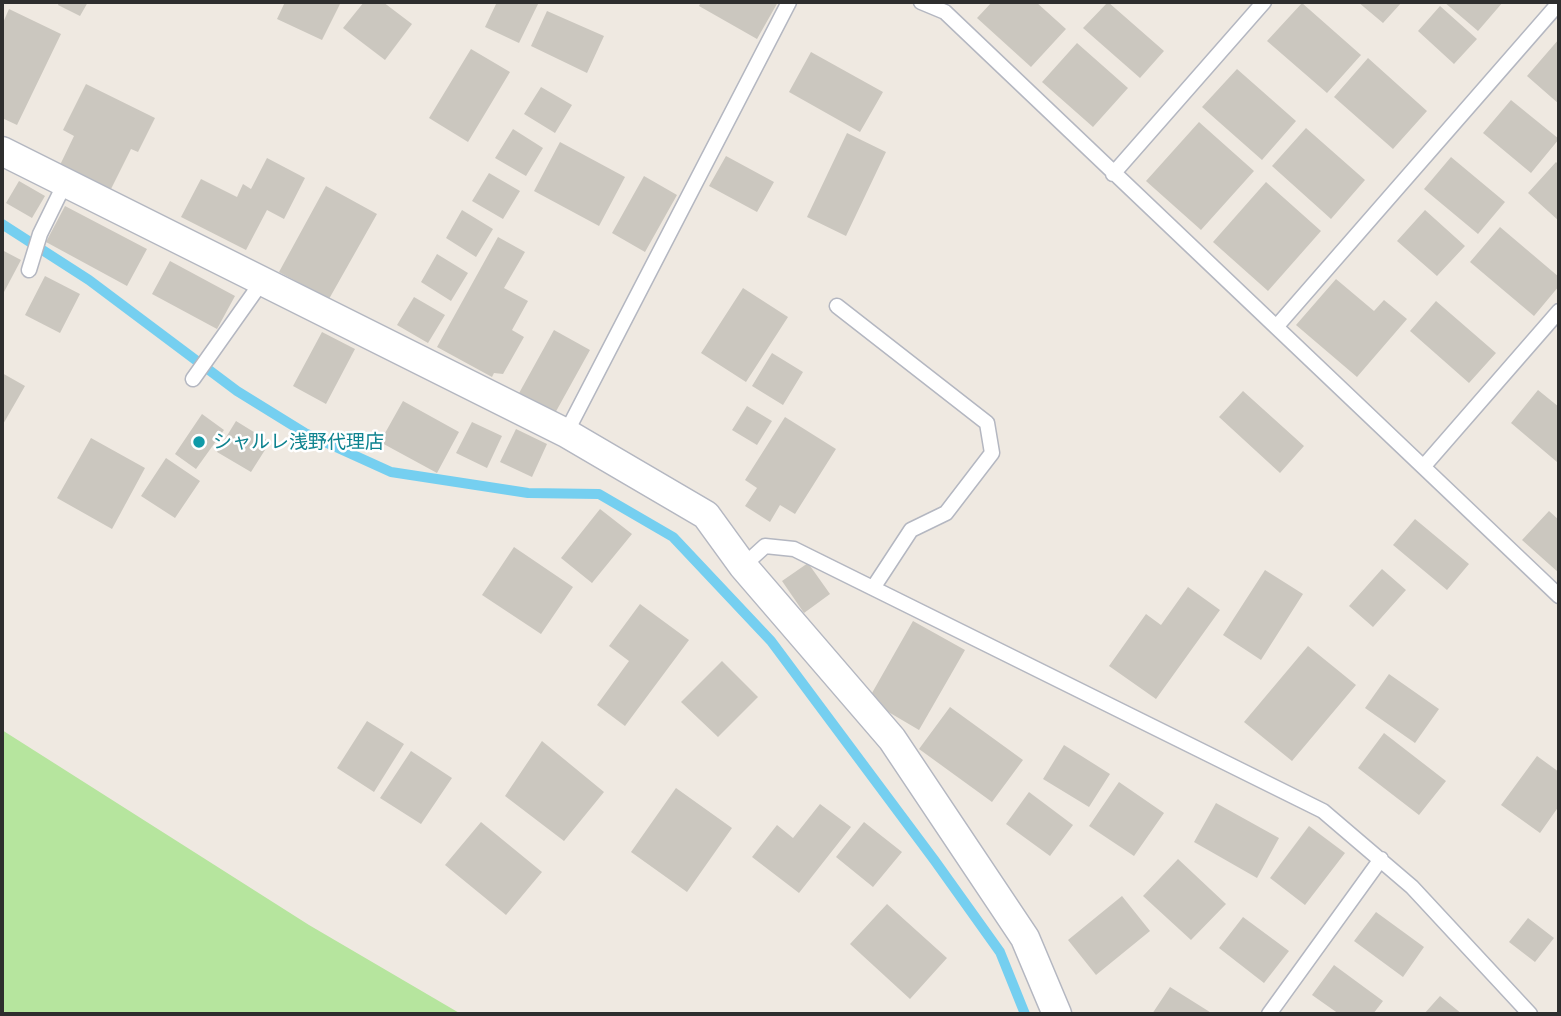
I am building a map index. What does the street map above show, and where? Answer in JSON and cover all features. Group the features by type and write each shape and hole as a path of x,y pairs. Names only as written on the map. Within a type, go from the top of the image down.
{"street":[{"path":"2,151 261,283 566,433 706,514 743,566 892,739 1025,938 1058,1014"}],"lane":[{"path":"566,433 789,2"},
{"path":"921,2 950,7 1113,174 1277,326 1559,596"},
{"path":"1113,174 1264,2"},
{"path":"1277,326 1559,3"},
{"path":"29,269 40,234 65,183"},
{"path":"193,379 261,283"},
{"path":"837,306 987,423 992,453 946,513 911,530 873,588"},
{"path":"1424,466 1559,312"},
{"path":"743,566 765,546 794,549 1323,811 1412,887 1530,1014"},
{"path":"1269,1014 1381,859"}],"green space":[{"path":"2,730 309,925 461,1014 2,1014"}],"building":[{"path":"59,2 88,2 80,16 58,5"},
{"path":"285,2 341,2 322,40 277,19"},
{"path":"364,2 383,2 412,24 385,60 343,28"},
{"path":"497,2 539,2 519,43 485,27"},
{"path":"701,2 778,2 757,39 699,6"},
{"path":"992,2 1036,2 1066,29 1031,67 977,18"},
{"path":"1108,2 1164,51 1140,78 1083,28"},
{"path":"1358,2 1402,2 1383,23"},
{"path":"1444,2 1503,2 1478,31"},
{"path":"1302,3 1361,55 1327,93 1267,41"},
{"path":"1440,6 1477,39 1454,64 1418,31"},
{"path":"9,9 61,34 17,125 2,118 2,25"},
{"path":"547,11 604,36 587,73 531,46"},
{"path":"1559,39 1559,104 1527,76"},
{"path":"1077,43 1128,88 1093,127 1042,82"},
{"path":"471,49 510,72 468,142 429,118"},
{"path":"811,52 883,92 860,132 789,92"},
{"path":"1368,58 1427,111 1393,149 1334,97"},
{"path":"1237,69 1296,121 1262,160 1202,107"},
{"path":"86,84 155,118 138,152 131,149 111,189 60,165 74,136 63,130"},
{"path":"541,87 572,105 555,133 524,114"},
{"path":"1511,100 1559,139 1531,173 1483,133"},
{"path":"1199,122 1254,171 1201,230 1146,181"},
{"path":"1306,128 1365,180 1331,219 1272,166"},
{"path":"513,129 543,148 526,176 495,158"},
{"path":"847,133 886,152 846,236 807,217"},
{"path":"560,142 625,177 599,226 534,191"},
{"path":"726,156 774,182 757,212 709,186"},
{"path":"1451,157 1505,202 1478,234 1424,189"},
{"path":"267,158 305,178 284,219 267,210 246,250 181,217 201,179 237,197 243,184 251,189"},
{"path":"1556,162 1559,165 1559,221 1528,193"},
{"path":"489,173 520,191 503,219 472,201"},
{"path":"644,176 677,195 645,252 612,233"},
{"path":"19,181 45,196 32,218 6,203"},
{"path":"1266,182 1321,231 1268,291 1213,242"},
{"path":"326,186 377,214 329,299 279,272"},
{"path":"65,206 147,249 127,286 46,242"},
{"path":"462,210 493,229 476,257 446,238"},
{"path":"1425,210 1465,246 1437,276 1397,241"},
{"path":"1500,227 1559,277 1559,286 1534,316 1470,262"},
{"path":"498,237 525,252 504,288 528,301 512,330 524,337 503,374 494,373 492,377 437,347"},
{"path":"2,250 21,260 4,292 2,291"},
{"path":"437,254 468,273 451,301 421,282"},
{"path":"170,261 235,296 217,329 152,294"},
{"path":"45,276 80,294 60,333 25,315"},
{"path":"1336,279 1374,311 1384,300 1407,319 1357,377 1296,325"},
{"path":"743,288 788,317 746,382 701,353"},
{"path":"414,297 445,315 428,343 397,325"},
{"path":"1436,301 1496,353 1469,383 1410,331"},
{"path":"554,330 590,350 554,415 518,395"},
{"path":"322,332 355,349 326,404 293,386"},
{"path":"772,353 803,372 783,405 752,386"},
{"path":"2,373 25,386 2,426"},
{"path":"1538,390 1559,407 1557,462 1511,423"},
{"path":"1243,391 1304,446 1280,473 1219,417"},
{"path":"403,401 459,432 437,473 380,442"},
{"path":"747,406 772,421 757,445 732,430"},
{"name":"シャルレ浅野代理店","path":"202,414 224,430 196,469 175,454"},
{"path":"785,417 836,449 795,514 780,505 770,522 745,506 757,488 745,480"},
{"path":"236,421 270,442 251,472 217,452"},
{"path":"472,422 502,436 487,468 456,453"},
{"path":"516,429 547,444 532,477 500,462"},
{"path":"91,438 145,468 112,529 57,498"},
{"path":"166,458 200,481 175,518 141,496"},
{"path":"600,509 632,534 592,583 561,558"},
{"path":"1549,511 1559,520 1559,573 1522,540"},
{"path":"1415,519 1469,564 1447,590 1393,545"},
{"path":"514,547 573,587 541,634 482,595"},
{"path":"808,563 830,594 804,613 782,581"},
{"path":"1382,569 1406,590 1373,627 1349,606"},
{"path":"1265,570 1303,594 1261,660 1223,635"},
{"path":"1188,587 1220,610 1156,699 1109,666 1146,614 1161,625"},
{"path":"640,604 689,640 625,726 597,705 629,661 609,646"},
{"path":"913,621 965,650 919,730 868,700"},
{"path":"1308,646 1356,685 1292,761 1244,722"},
{"path":"722,661 758,697 718,737 681,702"},
{"path":"1389,674 1439,709 1415,743 1365,708"},
{"path":"950,707 1023,760 992,802 919,749"},
{"path":"367,721 404,744 374,792 337,768"},
{"path":"1384,733 1446,781 1419,815 1358,768"},
{"path":"542,741 604,792 564,841 505,796"},
{"path":"1064,745 1110,774 1089,807 1043,779"},
{"path":"411,751 452,778 421,824 380,798"},
{"path":"1537,756 1559,772 1559,806 1540,833 1501,805"},
{"path":"1119,782 1164,813 1134,856 1089,826"},
{"path":"676,788 732,828 687,892 631,852"},
{"path":"1029,792 1073,825 1050,856 1006,824"},
{"path":"1216,803 1279,838 1257,878 1194,842"},
{"path":"820,804 851,827 799,893 752,857 777,825 793,838"},
{"path":"481,822 542,872 506,915 445,865"},
{"path":"864,822 902,852 873,887 836,857"},
{"path":"1309,826 1345,853 1305,905 1270,878"},
{"path":"1178,859 1226,904 1191,940 1143,896"},
{"path":"1122,896 1150,931 1096,975 1068,940"},
{"path":"887,904 947,958 910,999 850,944"},
{"path":"1376,912 1424,947 1403,977 1354,941"},
{"path":"1243,917 1289,951 1264,983 1219,948"},
{"path":"1528,918 1554,938 1535,962 1509,942"},
{"path":"1334,965 1383,1001 1373,1014 1339,1014 1312,995"},
{"path":"1170,987 1213,1014 1152,1014"},
{"path":"1440,996 1462,1014 1424,1014"}],"waterway":[{"path":"2,224 89,280 237,391 305,433 391,472 528,493 599,494 673,537 771,641 935,861 1000,952 1025,1014"}],"place":[{"name":"シャルレ浅野代理店","path":"199,442"}]}
